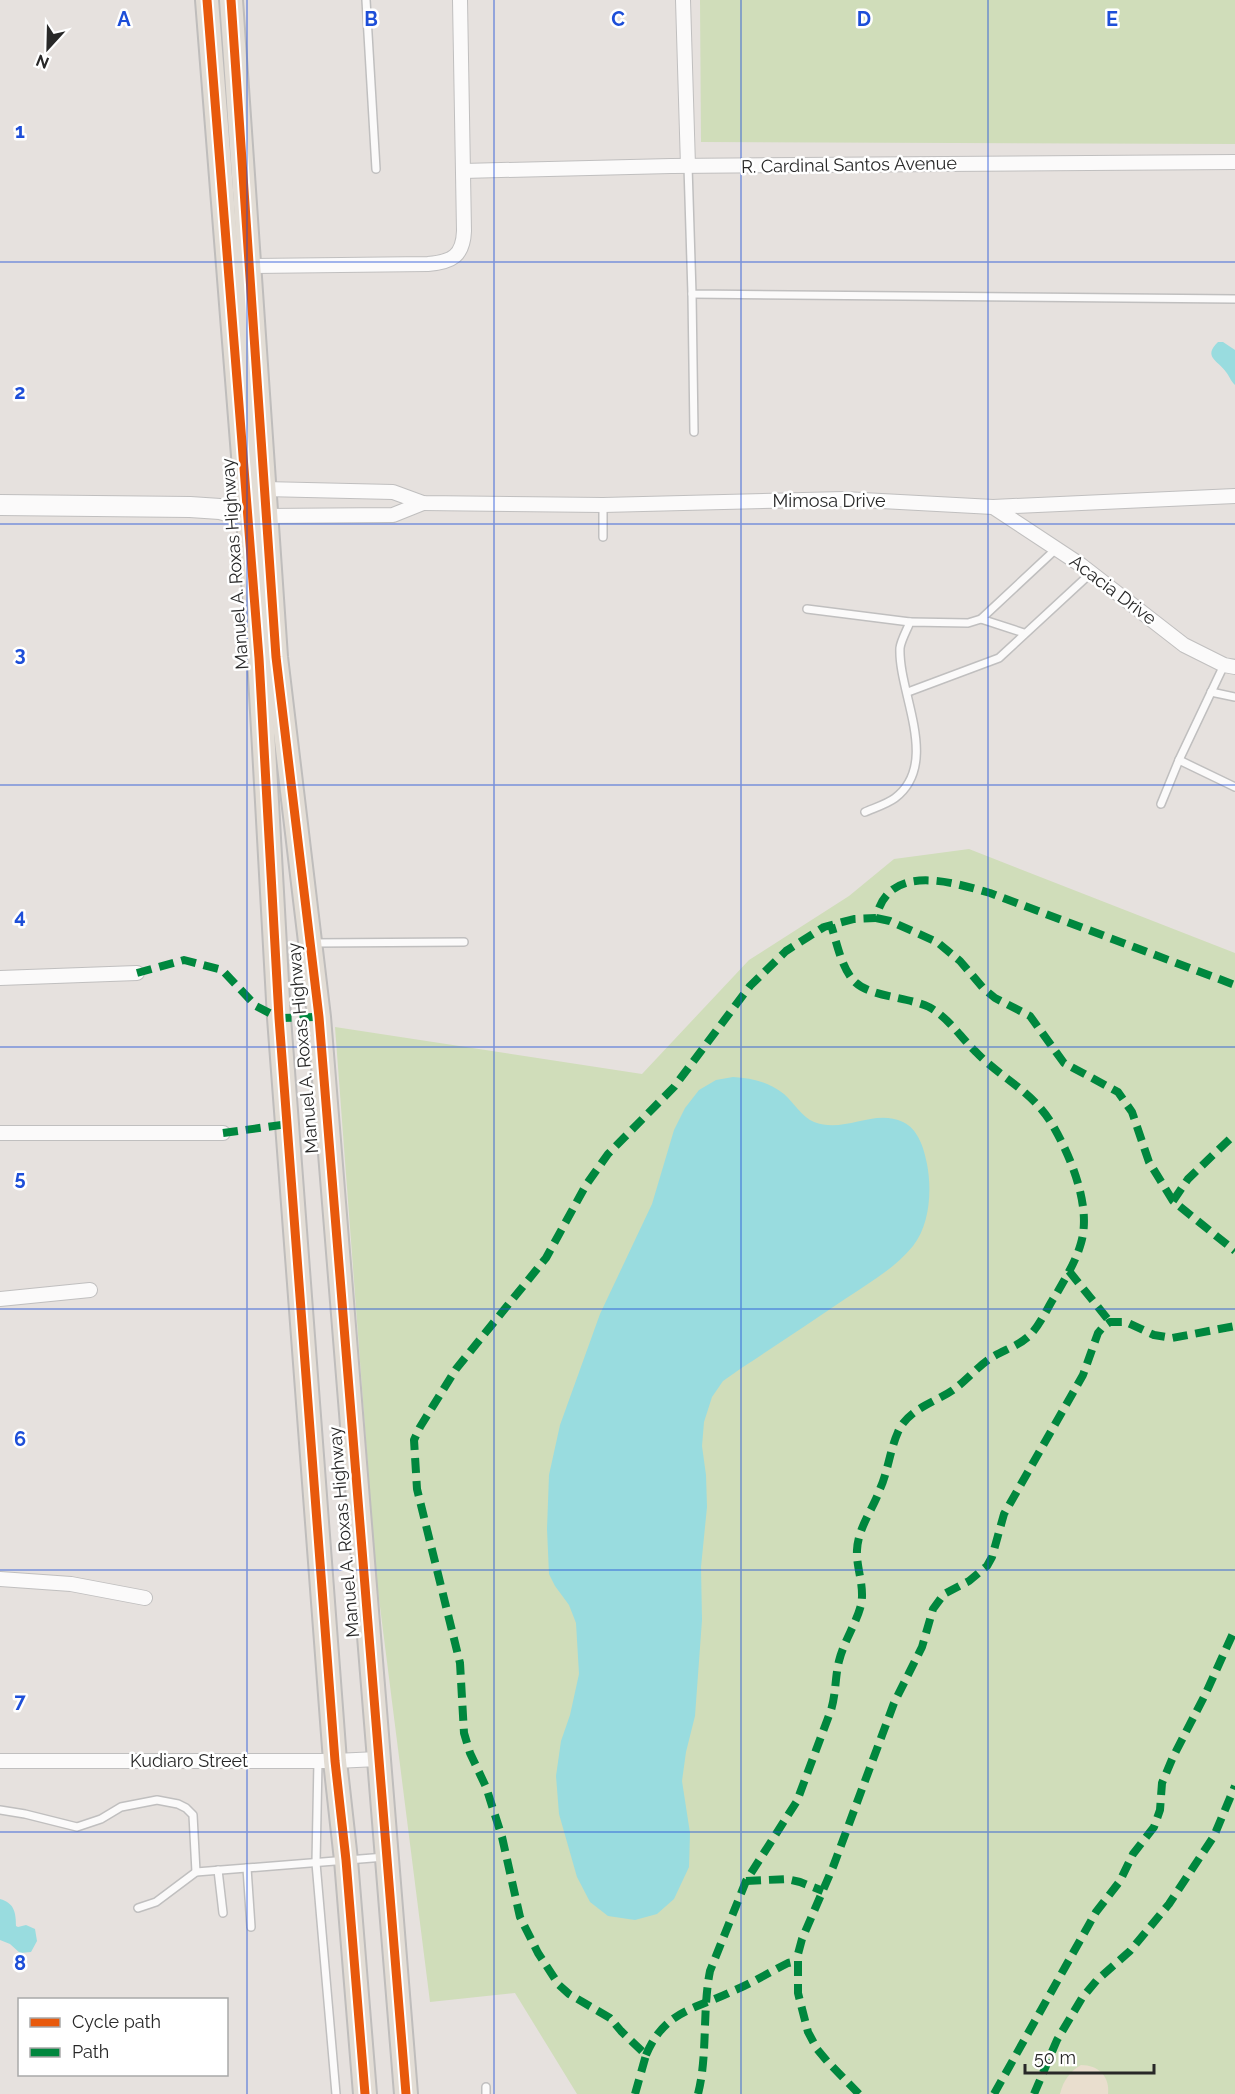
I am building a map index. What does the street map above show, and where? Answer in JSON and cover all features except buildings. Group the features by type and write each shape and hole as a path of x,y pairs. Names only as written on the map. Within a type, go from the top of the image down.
{"main road":[{"name":"Manuel A. Roxas Highway","path":"207,0 238,266 256,516 259,669 326,1761 346,1860 364,2094"},
{"name":"Manuel A. Roxas Highway","path":"231,0 238,266"},
{"name":"Manuel A. Roxas Highway","path":"256,516 276,657 319,1017 406,2094"}],"street":[{"path":"238,266 444,263 455,256 463,244 460,0"},
{"path":"683,0 688,166"},
{"name":"R. Cardinal Santos Avenue","path":"463,171 688,166 1235,162"},
{"path":"220,509 254,490"},
{"name":"Mimosa Drive","path":"254,490 393,492 423,503 603,505 844,499 993,507 1235,496"},
{"name":"Mimosa Drive","path":"256,516 393,515 423,503"},
{"path":"0,505 220,509 256,516"},
{"name":"Acacia Drive","path":"993,507 1090,573 1184,645 1229,666"},
{"path":"0,978 137,973"},
{"path":"0,1133 223,1133"},
{"path":"0,1299 90,1290"},
{"path":"0,1579 71,1584 145,1598"},
{"name":"Kudiaro Street","path":"0,1761 378,1759"}],"lane":[{"path":"366,0 376,169"},
{"path":"688,166 694,432"},
{"path":"692,294 1235,299"},
{"path":"603,505 603,537"},
{"path":"807,609 910,622 968,623 981,619 1056,549"},
{"path":"908,692 999,658 1090,573"},
{"path":"981,619 1024,633"},
{"path":"865,812 894,799 909,784 914,768 915,731 908,692 900,665 900,645 910,622"},
{"path":"1161,804 1211,692 1229,666"},
{"path":"1211,692 1235,697"},
{"path":"1179,760 1235,787"},
{"path":"310,943 464,942"},
{"path":"326,1761 316,1863 336,2094"},
{"path":"0,1810 77,1827 101,1819 121,1807 157,1800 178,1804 193,1815 196,1872"},
{"path":"138,1908 156,1902 196,1872 387,1857"},
{"path":"247,1868 251,1926"},
{"path":"218,1870 223,1913"}],"green space":[{"path":"700,0 1235,0 1235,144 701,142"},
{"path":"969,849 1235,953 1235,2094 577,2094 515,1993 430,2002 376,1575 335,1027 642,1074 749,960 849,896 894,859"}],"sand":[{"path":"1081,2065 1093,2067 1102,2073 1107,2082 1108,2094 1060,2094 1068,2077"}],"water":[{"path":"1218,342 1223,342 1235,350 1235,385 1213,358 1213,347"},
{"path":"733,1077 772,1086 814,1122 837,1125 892,1118 908,1125 920,1140 926,1158 929,1174 928,1206 919,1237 898,1262 723,1381 712,1397 704,1422 702,1446 707,1507 701,1567 702,1620 695,1716 682,1781 690,1833 689,1867 674,1899 657,1914 635,1920 608,1916 590,1902 577,1877 559,1814 556,1776 561,1741 570,1715 579,1674 576,1623 569,1605 549,1574 547,1529 549,1475 560,1425 600,1314 652,1204 674,1130 685,1108 699,1090 716,1080"},
{"path":"0,1899 13,1909 16,1926 26,1925 35,1929 37,1941 31,1952 20,1953 10,1944 0,1940"}],"marked path":[{"path":"635,2094 646,2055 610,2018 569,1994 559,1985 538,1953 520,1917 502,1837 486,1787 470,1753 464,1733 460,1663 417,1489 414,1440 420,1427 456,1369 546,1258 586,1185 608,1154 674,1087 750,986 786,951 824,927 854,919 876,918 883,900 894,889 907,883 923,880 958,884 990,893 1235,985"},
{"path":"876,918 890,921 937,942 960,961 984,989 995,998 1030,1016 1064,1063 1118,1092 1132,1112 1149,1162 1173,1201 1235,1251"},
{"path":"698,2094 703,2064 710,1971 746,1881 797,1801 831,1710 839,1661 861,1605 858,1542 883,1482 898,1432 902,1424 915,1412 953,1390 986,1362 1021,1342 1034,1331 1070,1269 1079,1250 1084,1229 1081,1197 1072,1166 1059,1136 1044,1112 1026,1093 986,1061 936,1011 920,1004 879,994 854,981 843,962 831,925"},
{"path":"137,973 184,960 222,970 256,1006 279,1018 319,1017"},
{"path":"223,1133 288,1124"},
{"path":"1173,1201 1188,1179 1235,1134"},
{"path":"1069,1271 1110,1322"},
{"path":"859,2094 817,2049 808,2032 798,1993 798,1954 894,1703 922,1647 933,1609 944,1594 969,1581 987,1566 992,1557 1004,1514 1083,1375 1098,1333 1103,1327 1110,1322 1126,1322 1154,1335 1172,1338 1235,1326"},
{"path":"994,2094 1096,1912 1120,1881 1133,1854 1154,1827 1160,1810 1162,1783 1235,1629"},
{"path":"1034,2094 1057,2040 1082,1998 1097,1980 1130,1951 1169,1904 1214,1836 1235,1786"},
{"path":"746,1881 787,1879 823,1891"},
{"path":"646,2055 662,2029 682,2013 740,1988 788,1963 797,1961"}],"cycle path":[{"path":"207,0 259,658 279,1018 335,1761 346,1860 365,2094"},
{"path":"231,0 276,657 319,1017 406,2094"}]}
